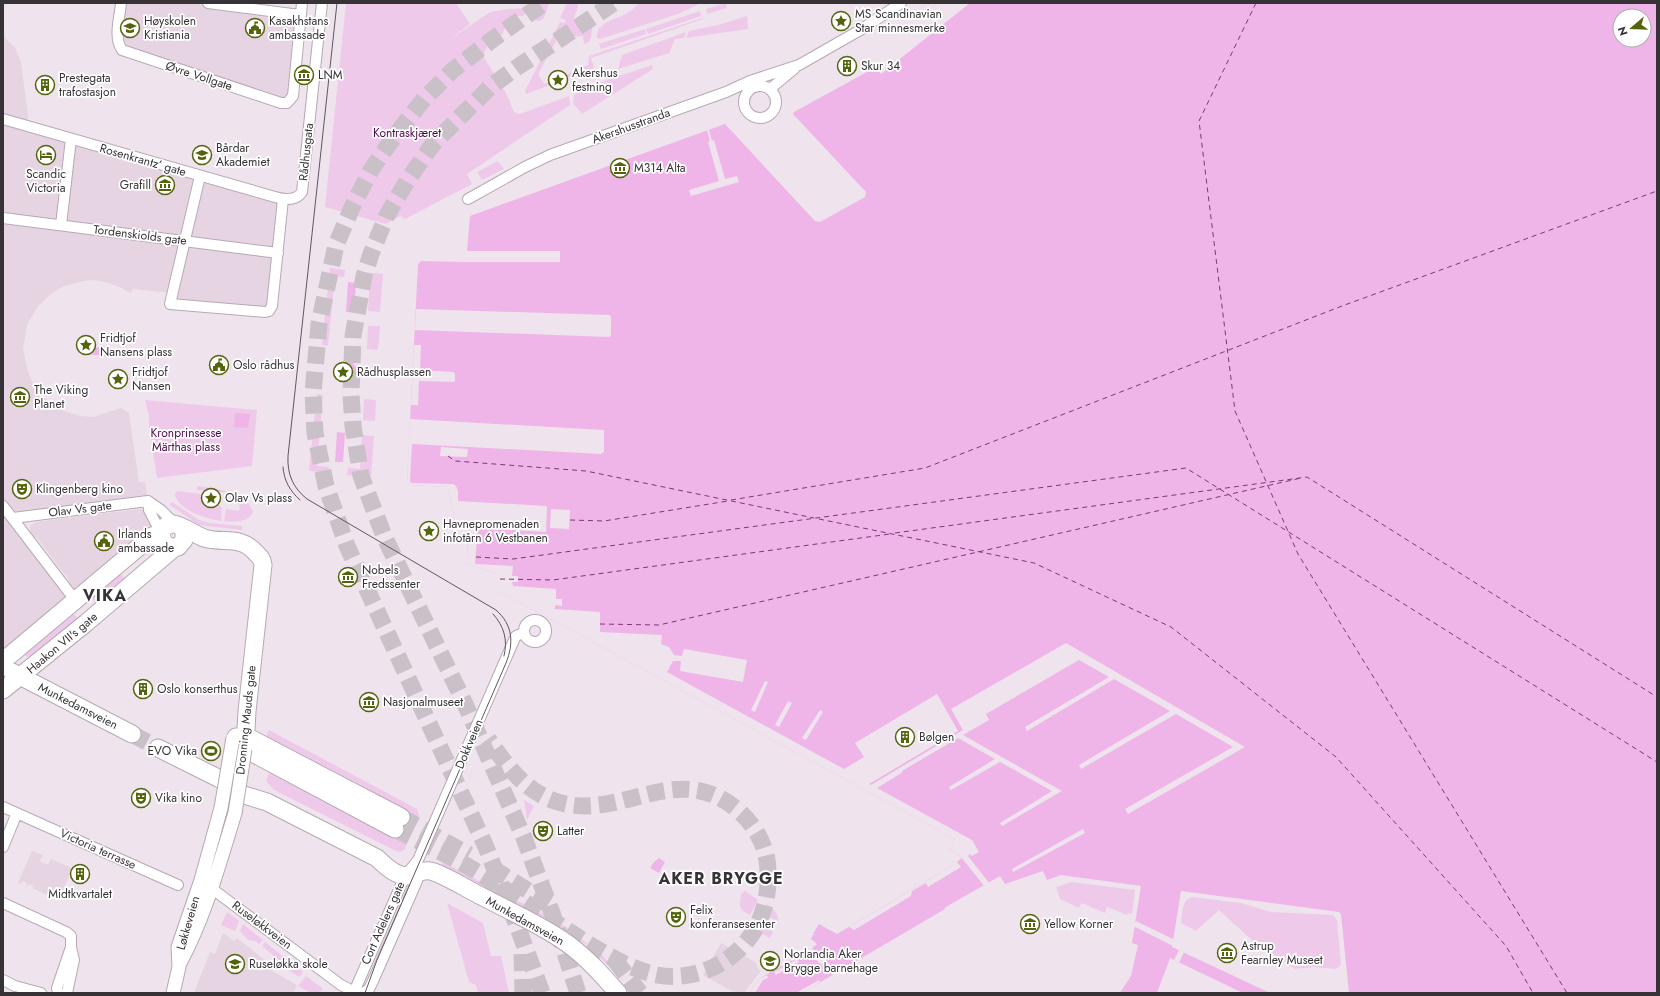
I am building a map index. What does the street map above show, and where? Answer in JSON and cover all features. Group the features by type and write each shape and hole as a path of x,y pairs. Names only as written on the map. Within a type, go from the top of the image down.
{"highway":[{"name":"Haakon VII's gate","path":"3,661 152,536 175,536"},
{"name":"Dronning Mauds gate","path":"175,536 244,543 250,546 255,552 255,566 237,726 242,741"},
{"name":"Haakon VII's gate","path":"3,690 21,676 175,536"},
{"name":"Munkedamsveien","path":"3,667 132,734"},
{"path":"242,741 398,823"},
{"name":"Munkedamsveien","path":"158,748 220,779 239,781 246,784 267,802 377,858 390,858 413,869 436,873 558,937 589,962 618,993"}],"street":[{"name":"Øvre Vollgate","path":"122,3 118,32 119,46 126,52 281,103 287,103 292,96 300,15"},
{"path":"208,3 300,15 302,3"},
{"name":"Rådhusgata","path":"283,199 294,198 302,192 322,3"},
{"name":"Akershusstranda","path":"770,90 799,65 862,29 901,3"},
{"name":"Akershusstranda","path":"468,199 525,167 550,155 711,97 750,81 799,65"},
{"name":"Rosenkrantz’ gate","path":"3,119 283,199"},
{"path":"61,225 71,139"},
{"path":"200,176 183,241 170,304 265,312 269,311 272,306 283,199"},
{"name":"Tordenskiolds gate","path":"3,218 278,253"},
{"path":"148,501 149,510 175,536"},
{"path":"148,501 161,510 175,536"},
{"name":"Olav Vs gate","path":"13,518 148,501"},
{"path":"3,506 75,600"},
{"name":"Dokkveien","path":"413,869 514,640 516,636 523,632"},
{"name":"Dronning Mauds gate","path":"201,880 242,741"},
{"name":"Dronning Mauds gate","path":"212,888 235,813 242,741"},
{"name":"Victoria terrasse","path":"3,807 178,885"},
{"path":"3,847 17,813"},
{"name":"Cort Adelers gate","path":"358,993 369,989 373,981 417,881 413,869"},
{"name":"Cort Adelers gate","path":"358,993 413,869"},
{"name":"Ruseløkkveien","path":"201,880 341,985 358,993"},
{"name":"Løkkeveien","path":"172,993 178,967 178,947 201,880"},
{"name":"Løkkeveien","path":"178,967 188,949 212,888"},
{"path":"3,903 66,932 71,936 71,947 74,960 67,993"},
{"path":"58,993 57,988 71,947"},
{"path":"3,980 15,986 41,993"}],"shaded area":[{"path":"121,3 208,3 300,15 287,103 126,52 118,32"},
{"path":"970,3 1657,3 1657,993 1349,993 1341,914 1339,912 1181,891 1172,947 1270,993 1243,993 1170,958 1157,993 1120,993 1131,976 1138,945 1132,943 1141,886 1061,875 1047,880 1043,871 1005,884 1000,876 802,993 749,993 760,978 810,950 817,944 811,939 813,935 816,935 813,934 819,924 837,934 953,865 962,858 950,850 955,839 497,591 497,574 467,563 468,527 456,526 448,487 410,485 407,482 418,264 421,261 463,262 463,251 467,251 470,216 725,124 815,221 820,222 865,197 866,192 793,114 794,112 876,67 881,74"},
{"path":"3,35 15,48 21,62 28,116 27,126 283,199 271,309 170,304 172,293 133,289 130,293 109,283 95,280 83,281 62,287 51,294 38,306 27,325 23,349 28,372 34,386 50,403 64,411 81,416 93,417 121,408 129,413 139,482 145,482 148,501 13,518 3,506"},
{"path":"348,282 356,283 354,312 346,312"},
{"path":"86,346 118,350 117,357 85,354"},
{"path":"346,361 354,364 357,372 354,380 346,383 338,380 335,372 338,364"},
{"path":"235,413 250,414 248,428 234,427"},
{"path":"337,432 345,433 343,462 335,462"},
{"path":"140,509 145,511 151,524 151,529 76,591 70,586 69,580 37,538 31,535 30,531 30,526 36,522"},
{"path":"3,514 66,598 3,653"},
{"path":"32,851 43,855 40,861 48,865 51,859 72,868 59,900 32,888 34,886 29,884 28,886 26,885 27,883 23,881 20,884 18,883"},
{"path":"659,858 665,862 659,873 650,868"},
{"name":"Ruseløkka skole","path":"223,933 234,941 237,938 266,961 265,967 297,985 293,993 194,993 210,952 215,954"},
{"path":"721,943 755,962 760,972 744,993 735,993 703,975"}],"green space":[{"name":"Kontraskjæret","path":"346,3 456,3 470,24 448,41 490,12 528,8 529,3 549,3 544,18 540,21 534,20 534,17 526,13 523,16 511,16 501,36 491,37 483,56 506,93 514,112 520,114 569,96 570,105 467,174 472,184 405,219 400,216 386,224 325,207"},
{"path":"567,3 579,3 573,21 583,24 585,17 593,21 591,38 589,42 584,44 583,36 558,37 538,74 544,84 588,65 589,56 702,18 703,19 591,58 594,68 526,94 525,91 560,22 564,23 566,20 560,18"},
{"path":"640,3 701,3 678,14 600,39 597,38 598,32 603,24 629,12"},
{"path":"726,3 727,8 707,14 706,9"},
{"path":"700,11 701,16 648,34 646,29"},
{"path":"747,16 748,29 686,38 689,31 718,25"},
{"path":"645,29 646,34 601,49 599,44"},
{"path":"686,32 684,38 675,39 669,53 618,69 622,55"},
{"path":"652,65 653,69 582,114 573,103 574,95 586,87"},
{"path":"498,161 504,169 482,180 477,172"},
{"path":"330,268 345,270 344,277 335,276 328,346 322,345"},
{"path":"362,272 383,274 380,312 368,311 370,279 362,278"},
{"path":"368,326 380,326 378,350 367,349"},
{"path":"317,394 323,395 317,466 329,467 328,473 309,471"},
{"path":"364,399 376,400 375,421 363,420"},
{"name":"Kronprinsesse Märthas plass","path":"145,400 257,410 252,466 157,478 149,426 149,416"},
{"path":"362,435 374,436 371,477 347,475 348,468 360,469"},
{"path":"197,486 215,488 231,493 197,490"},
{"path":"177,491 209,495 212,503 219,505 222,508 221,521 201,516 182,506 175,495"},
{"path":"233,497 240,498 250,505 253,512 251,516 244,520 224,521 226,509 238,511 240,509 239,504 232,502"},
{"path":"172,502 199,520 209,523 242,526 242,530 199,525 170,505"},
{"path":"145,549 147,551 120,573 125,579 98,606 89,595"},
{"path":"70,610 80,621 34,659 19,653"},
{"path":"269,730 417,809 419,815 404,850 400,852 396,851 274,790 266,781 270,770 404,813 363,786 266,736"},
{"path":"524,800 534,806 527,820"},
{"path":"443,862 569,929 603,956 624,981 586,944 440,867"},
{"path":"1072,882 1135,890 1132,914 1128,913 1127,915 1107,907 1105,913 1082,903 1079,908 1060,899 1056,887"},
{"path":"745,891 758,900 750,915 743,911 740,907 741,894"},
{"path":"1192,897 1241,903 1271,912 1333,915 1337,920 1341,965 1336,969 1313,967 1295,969 1267,950 1264,951 1219,910 1196,931 1181,923 1184,904"},
{"path":"447,903 483,923 491,956 501,956 509,993 478,993 476,985 469,982"},
{"path":"767,904 776,913 778,921 767,916 764,910"},
{"path":"227,912 239,921 235,931 221,925"},
{"path":"760,917 767,921 766,927 773,932 770,938 751,928"},
{"path":"243,924 263,940 259,944 255,941 248,940 240,931"},
{"path":"265,942 289,961 286,966 262,946"},
{"path":"293,964 303,972 299,977 289,970"},
{"path":"306,976 323,989 319,993 311,993 298,986"}],"pier":[{"path":"707,130 709,130 712,141 714,140 725,179 737,176 739,182 691,196 689,190 719,181 708,142 710,141"},
{"path":"463,251 560,251 560,262 463,262"},
{"path":"416,309 610,315 611,335 609,337 415,330"},
{"path":"414,345 421,345 420,370 453,372 455,374 455,381 453,382 419,381 418,405 411,405"},
{"path":"410,419 604,430 604,452 601,454 412,444 410,481 411,483 453,484 456,486 458,491 458,501 547,506 546,532 478,528 475,564 513,566 512,576 518,576 518,582 512,582 513,586 556,589 556,599 562,599 562,606 555,605 555,609 600,612 600,632 662,635 661,644 669,647 674,655 682,656 684,649 747,660 743,682 680,671 681,661 673,661 667,672 844,769 864,757 855,743 937,694 958,731 869,784 871,785 963,730 951,709 1066,643 1245,747 1128,814 1125,809 1233,747 1176,714 1081,769 1079,765 1170,711 1114,679 1027,731 1025,727 1109,677 1079,660 986,714 989,720 963,735 1062,791 1002,826 1000,823 1052,791 1000,762 951,790 949,787 995,759 958,738 902,771 903,772 877,788 972,840 979,852 972,856 970,854 968,856 990,884 985,887 961,857 950,850 955,839 497,591 497,574 467,563 468,527 456,526 448,487 410,485 407,482"},
{"path":"441,447 468,449 467,457 440,456"},
{"path":"551,509 570,510 569,529 550,528"},
{"path":"765,681 768,682 755,712 751,710"},
{"path":"788,701 792,703 779,727 775,725"},
{"path":"820,710 823,712 806,740 802,738"},
{"path":"1083,829 1085,833 1013,872 1012,869"},
{"path":"956,861 961,867 928,887 926,883 912,891 911,896 854,930 849,927 953,865"},
{"path":"1136,921 1175,940 1173,946 1133,926"},
{"path":"810,946 839,973 834,976 805,950"},
{"path":"1179,950 1184,952 1179,963 1174,960"},
{"path":"797,959 799,962 776,975 774,972"},
{"path":"767,975 768,978 763,980 755,993 749,993 760,978"},
{"path":"819,980 820,982 802,993 796,993"}],"ferry route":[{"path":"1256,3 1199,121 1235,411 1298,554 1567,993"},
{"path":"731,500 925,468 1342,306 1657,191"},
{"path":"448,456 455,461 586,471 814,518"},
{"path":"476,557 513,559 1186,468 1657,762"},
{"path":"895,533 1307,477 1657,697"},
{"path":"600,624 659,625 1301,478"},
{"path":"570,520 604,521 728,501"},
{"path":"819,519 1034,563 1171,627 1336,757 1506,946 1533,993"},
{"path":"500,579 553,580 890,534"}],"tunnel":[{"path":"542,993 486,847 347,546 326,486 315,433 313,393 319,324 336,245 353,205 371,170 396,134 424,99 453,70 493,39 544,3"},
{"path":"578,993 552,913 524,838 465,704 384,536 361,476 353,426 351,394 353,336 364,276 386,217 407,181 433,144 490,87 614,3"},
{"path":"132,734 158,748"},
{"path":"395,829 469,867 607,955 624,964 657,975 681,976 706,970 728,959 753,933 765,904 768,882 767,860 761,840 754,828 741,813 718,797 695,790 673,790 605,804 582,806 558,802 546,798 526,785 502,759 488,739"},
{"path":"401,817 469,855"},
{"path":"492,868 549,904"},
{"path":"522,954 523,993"},
{"path":"615,960 640,993"}],"tram line":[{"path":"337,3 288,456 290,475 298,490 307,499 496,610 502,616 509,628 511,641 509,656 377,960 365,993"},
{"path":"283,467 288,485 300,500"},
{"path":"493,614 500,623 504,634 506,644 504,656"}],"place":[{"name":"MS Scandinavian Star minnesmerke","path":"841,21"},
{"name":"Høyskolen Kristiania","path":"130,28"},
{"name":"Kasakhstans ambassade","path":"255,28"},
{"name":"Skur 34","path":"847,66"},
{"name":"LNM","path":"304,75"},
{"name":"Akershus festning","path":"558,80"},
{"name":"Prestegata trafostasjon","path":"45,85"},
{"name":"Scandic Victoria","path":"46,155"},
{"name":"Bårdar Akademiet","path":"202,155"},
{"name":"M314 Alta","path":"620,168"},
{"name":"Grafill","path":"165,185"},
{"name":"Fridtjof Nansens plass","path":"86,345"},
{"name":"Oslo rådhus","path":"219,365"},
{"name":"Rådhusplassen","path":"343,372"},
{"name":"Fridtjof Nansen","path":"118,379"},
{"name":"The Viking Planet","path":"20,397"},
{"name":"Klingenberg kino","path":"22,489"},
{"name":"Olav Vs plass","path":"211,498"},
{"name":"Havnepromenaden infotårn 6 Vestbanen","path":"429,531"},
{"name":"Irlands ambassade","path":"104,541"},
{"name":"Nobels Fredssenter","path":"348,577"},
{"name":"Oslo konserthus","path":"143,689"},
{"name":"Nasjonalmuseet","path":"369,702"},
{"name":"Bølgen","path":"905,737"},
{"name":"EVO Vika","path":"211,751"},
{"name":"Vika kino","path":"141,798"},
{"name":"Latter","path":"543,831"},
{"name":"Midtkvartalet","path":"80,874"},
{"name":"Felix konferansesenter","path":"676,917"},
{"name":"Yellow Korner","path":"1030,924"},
{"name":"Astrup Fearnley Museet","path":"1227,953"},
{"name":"Norlandia Aker Brygge barnehage","path":"770,961"},
{"name":"Ruseløkka skole","path":"235,964"}],"district":[{"name":"VIKA","path":"105,595"},
{"name":"AKER BRYGGE","path":"721,878"}]}
